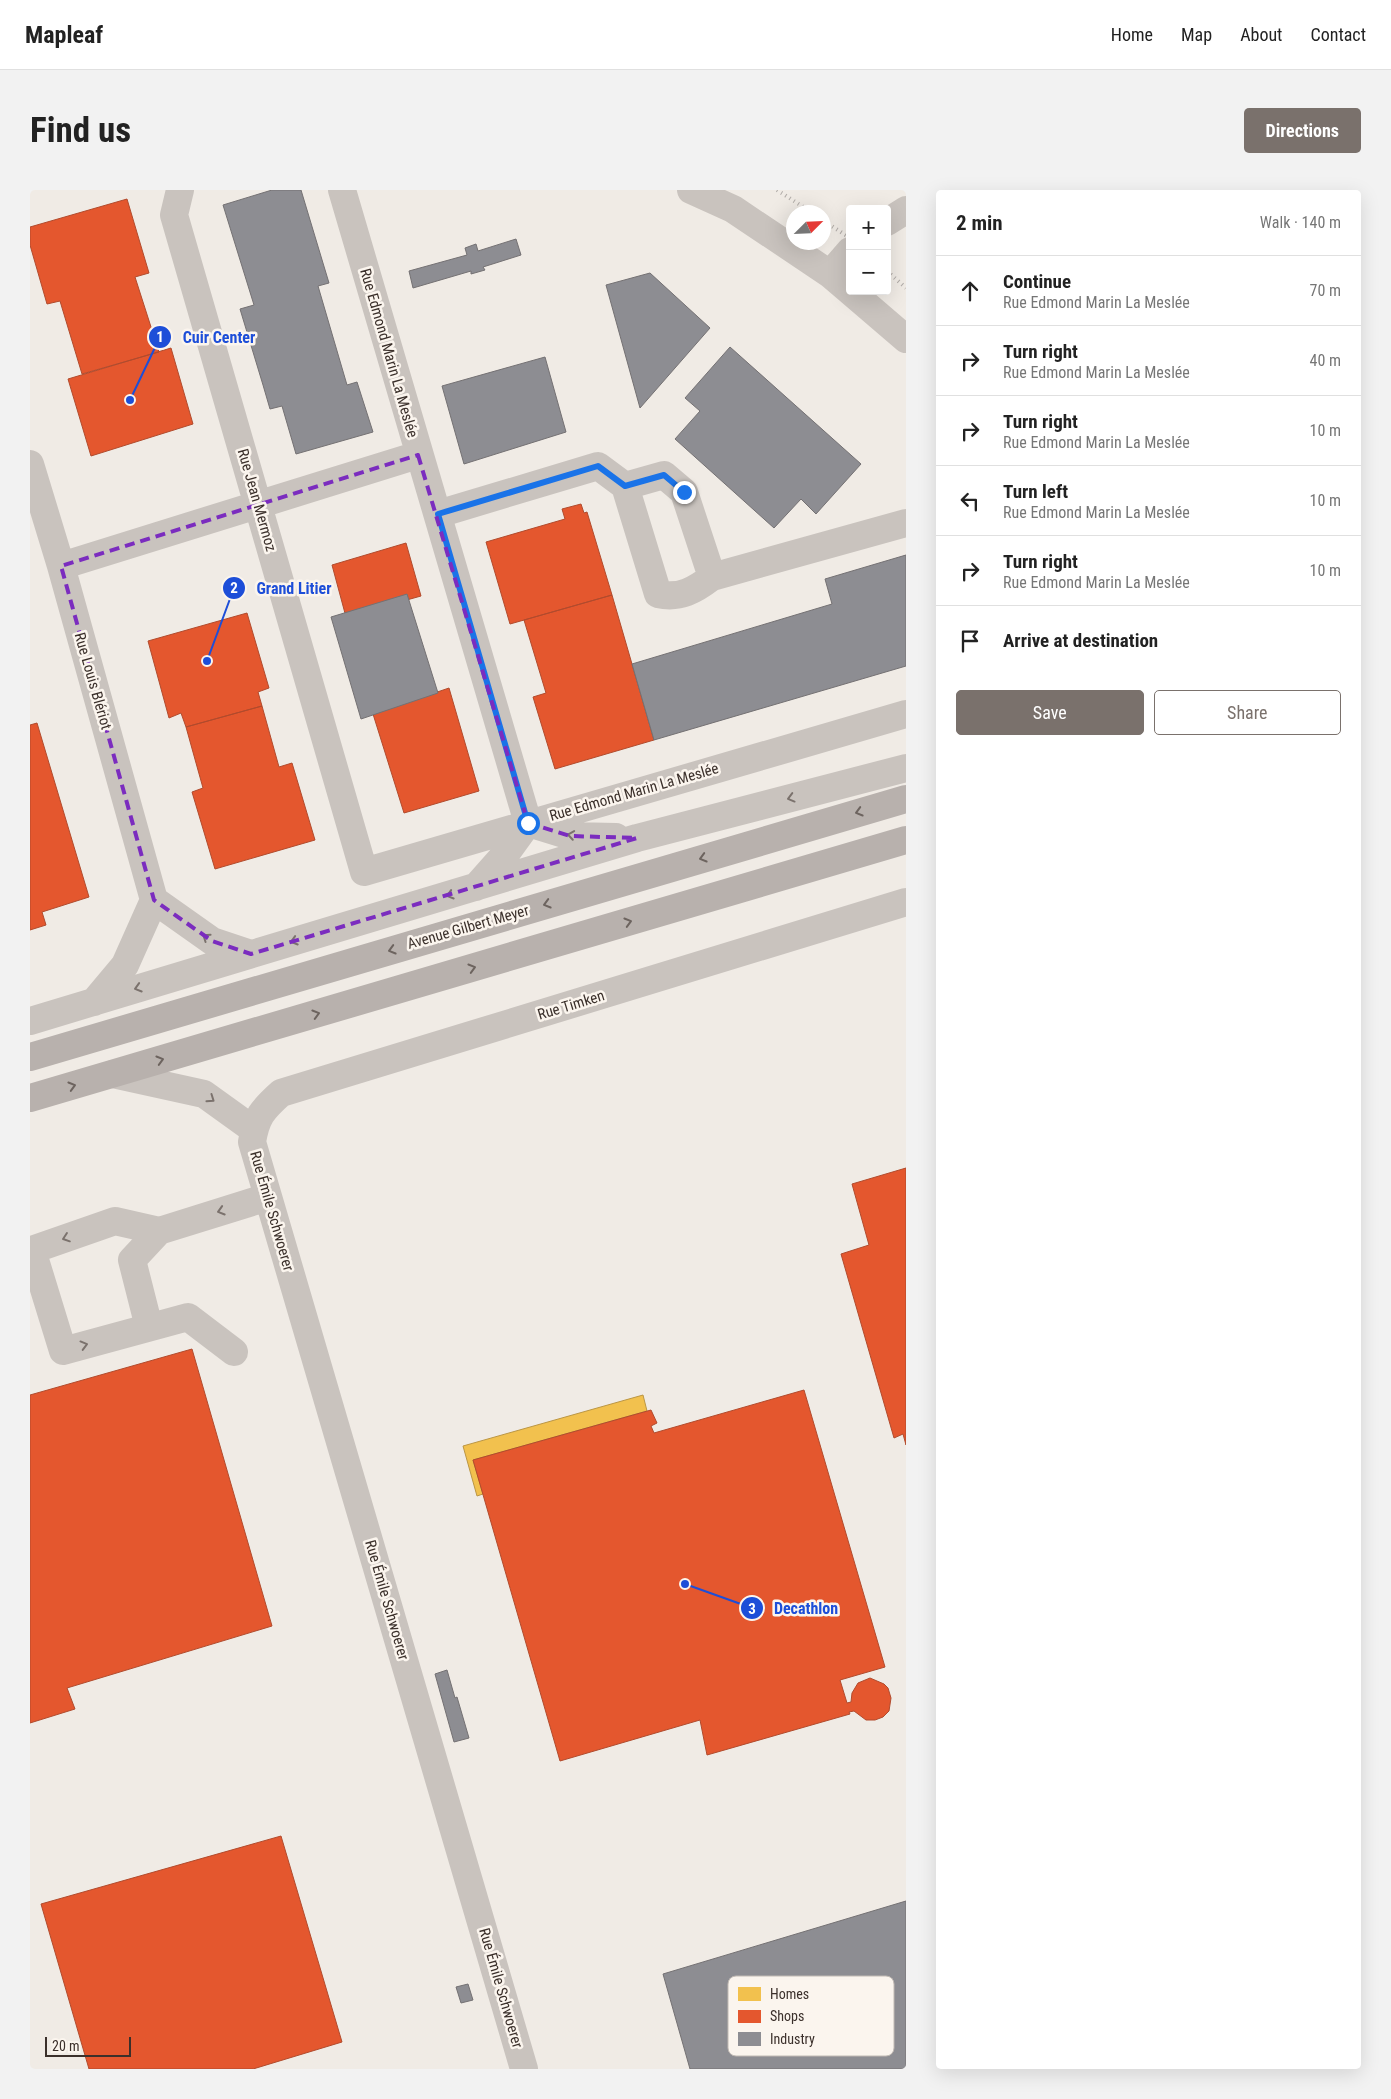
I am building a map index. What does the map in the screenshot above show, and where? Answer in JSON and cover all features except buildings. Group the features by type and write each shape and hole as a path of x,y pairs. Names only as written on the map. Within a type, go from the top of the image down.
{"main road":[{"name":"Avenue Gilbert Meyer","path":"30,1057 906,799"},
{"path":"30,1098 906,840"}],"street":[{"name":"Rue Edmond Marin La Meslée","path":"342,190 418,455 438,514 528,823 906,714"},
{"path":"691,190 732,209 843,285 906,339"},
{"name":"Rue Jean Mermoz","path":"177,202 259,505 364,872 528,823"},
{"path":"891,219 906,210"},
{"path":"843,285 846,270"},
{"path":"61,566 418,455"},
{"name":"Rue Louis Blériot","path":"30,464 61,566 154,900"},
{"path":"438,514 598,466 625,486 658,594 672,597 700,586 712,577 906,523"},
{"path":"625,486 664,475 684,492 712,577"},
{"path":"30,1020 637,838 906,768"},
{"path":"476,887 507,852 528,823 570,836 637,838"},
{"path":"94,1002 125,965 154,900 212,941 251,954"},
{"name":"Rue Timken","path":"254,1130 262,1109 281,1093 906,902"},
{"path":"113,1074 204,1094 254,1130"},
{"name":"Rue Émile Schwoerer","path":"254,1130 252,1142 524,2069"},
{"path":"234,1352 188,1317 63,1351 32,1250 115,1221 158,1230 268,1197"},
{"path":"149,1327 132,1260 158,1230"}],"highlighted area":[{"path":"418,455 528,823 570,836 637,838 251,954 212,941 154,900 61,566"}],"railway":[{"path":"777,190 800,205"},
{"path":"831,226 846,235"},
{"path":"891,275 906,288"}],"place":[{"name":"Cuir Center","path":"130,400"},
{"name":"Grand Litier","path":"207,661"},
{"name":"Decathlon","path":"685,1584"}],"route":[{"path":"528,823 438,514 598,466 625,486 664,475 684,492"}]}
